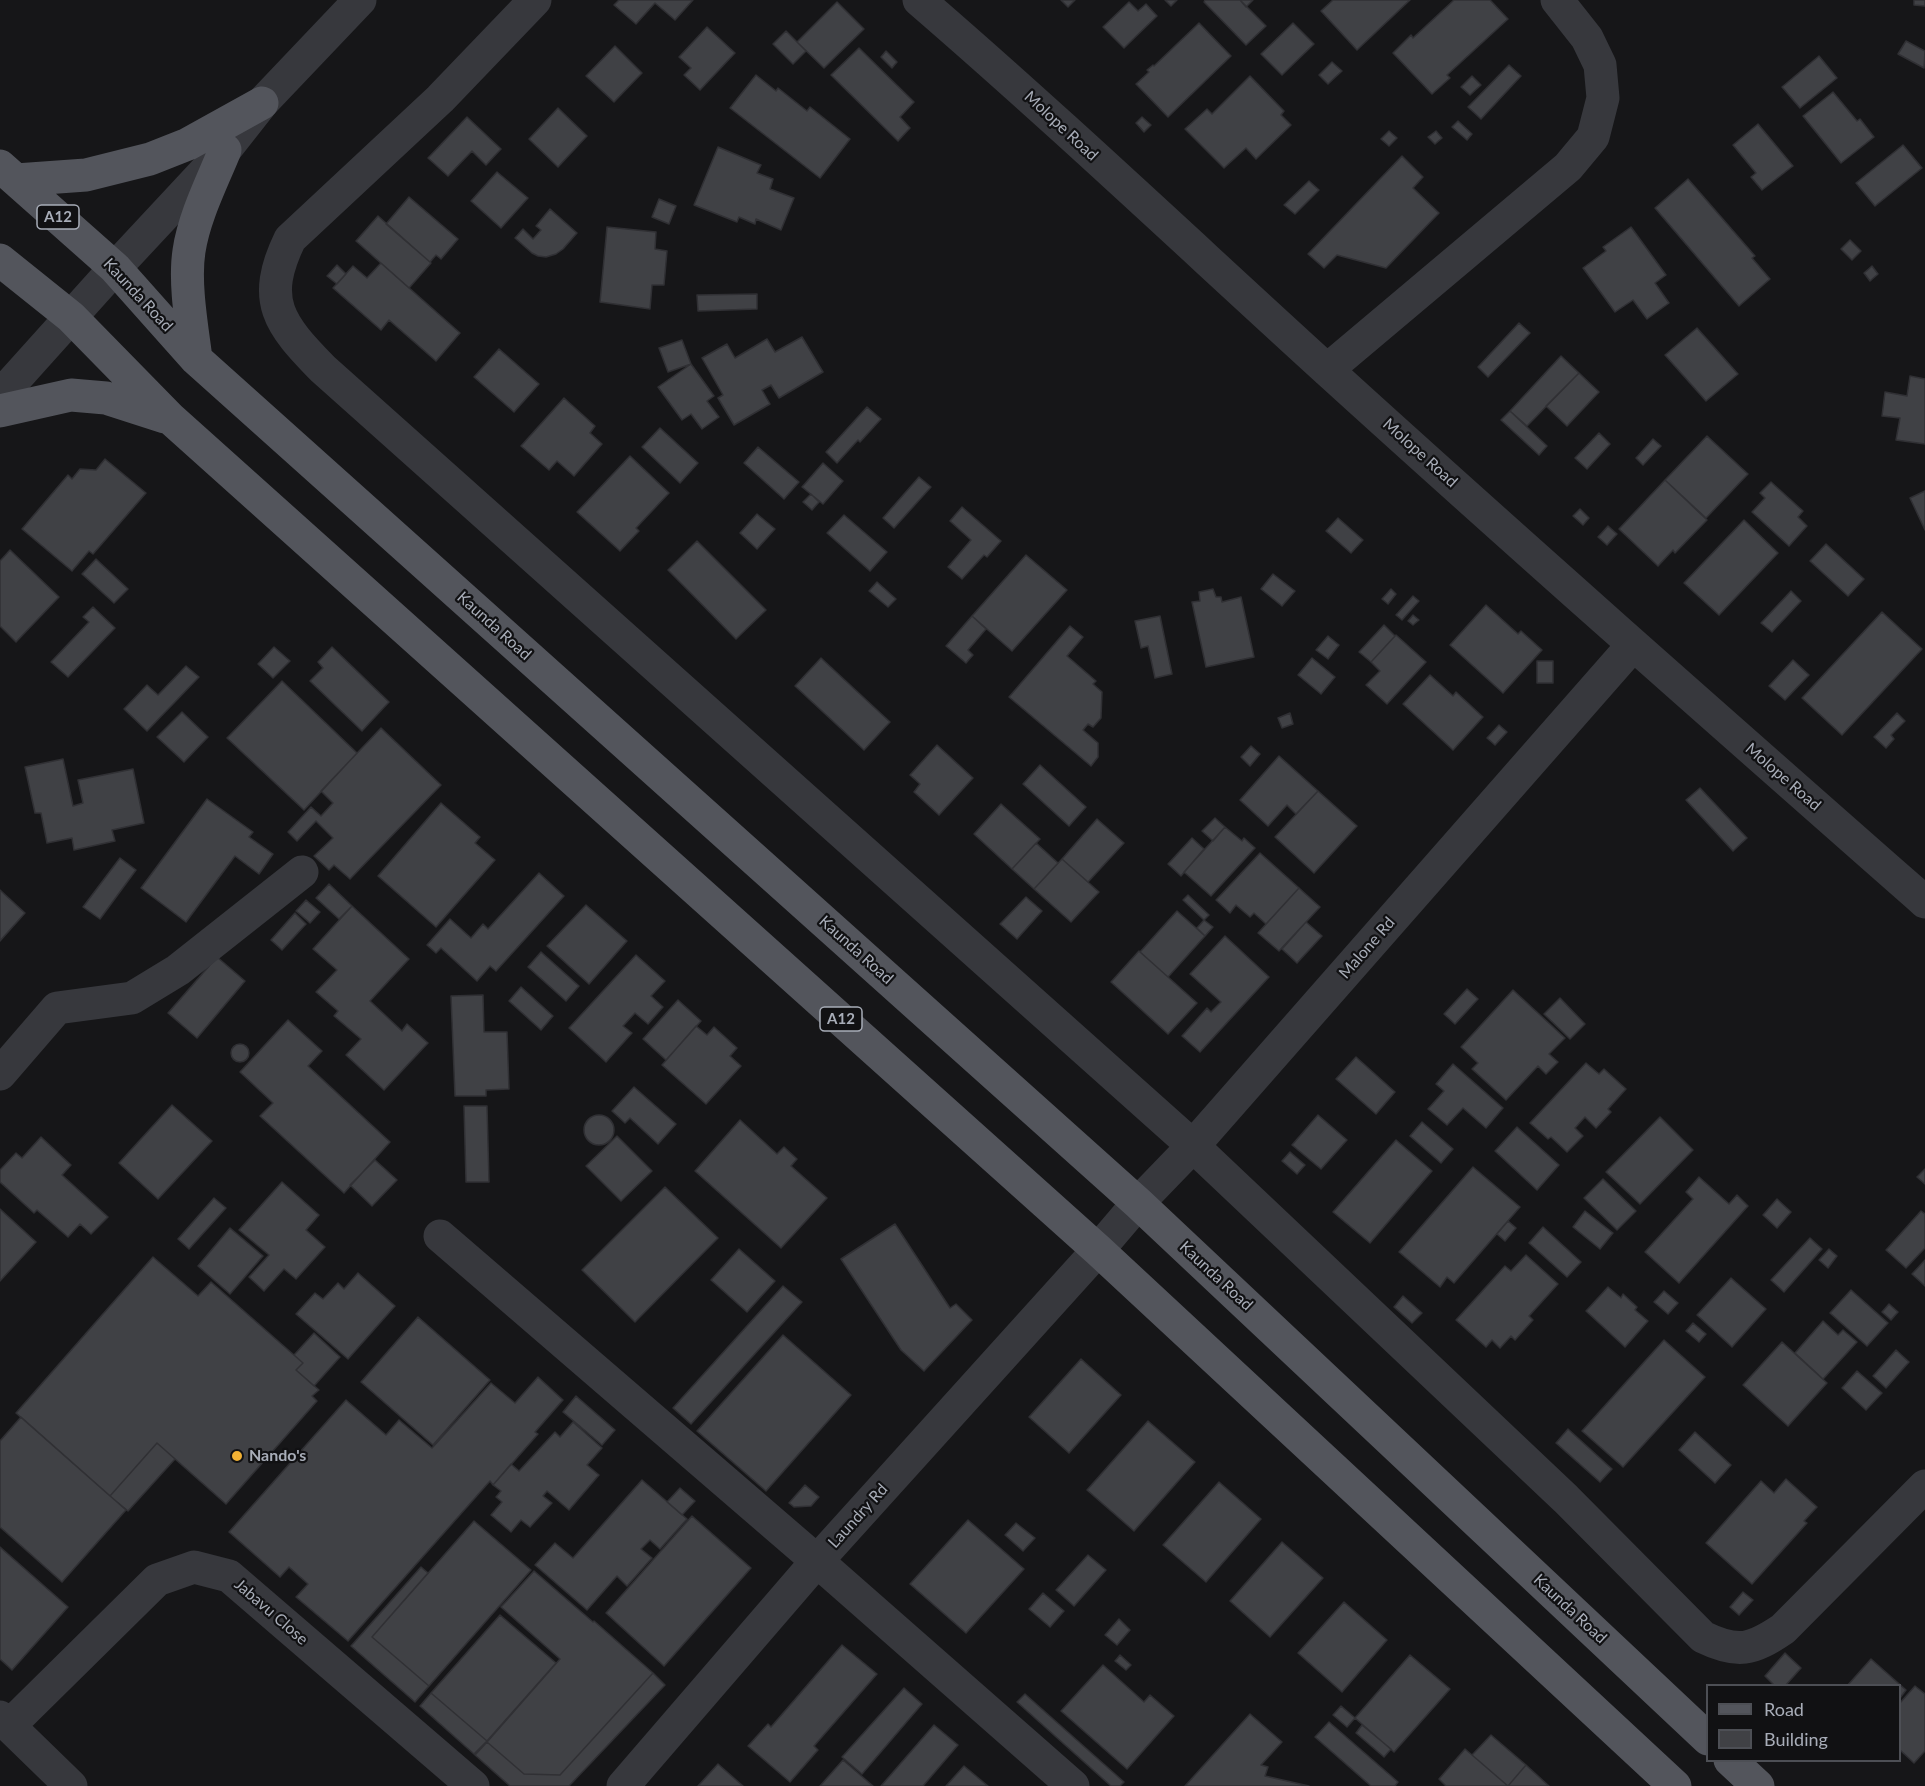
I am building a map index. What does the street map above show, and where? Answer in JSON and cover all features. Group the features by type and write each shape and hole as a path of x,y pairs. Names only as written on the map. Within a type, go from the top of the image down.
{"main road":[{"path":"8,173 86,174 150,159 188,144 262,103"},
{"path":"196,359 189,304 189,252 199,215 225,150"},
{"name":"Kaunda Road","path":"8,173 115,268 196,359 1138,1203 1706,1738"},
{"name":"A12","path":"0,260 71,317 170,418 1098,1250 1675,1786"},
{"path":"0,411 71,395 106,398 170,418"},
{"path":"1731,1762 1758,1786"}],"street":[{"path":"0,396 225,150 262,103 360,0"},
{"path":"535,0 440,99 290,240 280,260 275,287 277,308 295,340 349,393 1193,1146 1566,1499 1703,1636 1723,1646 1746,1648 1763,1643 1783,1629 1925,1486"},
{"name":"Molope Road","path":"919,0 999,69 1327,370 1925,902"},
{"path":"1327,370 1568,167 1593,137 1603,99 1600,65 1587,38 1557,0"},
{"name":"Malone Rd","path":"1098,1250 1138,1203 1193,1146 1634,645"},
{"path":"0,1074 57,1008 132,998 177,970 302,872"},
{"path":"440,1236 817,1561 1073,1786"},
{"name":"Laundry Rd","path":"623,1786 817,1561 1098,1250"},
{"name":"Jabavu Close","path":"5,1722 157,1580 194,1567 229,1576 473,1786"},
{"path":"5,1722 71,1786"}],"building":[{"path":"619,0 693,0 675,20 655,3 636,24 614,5"},
{"path":"1061,0 1075,0 1068,7"},
{"path":"1165,0 1177,0 1171,6"},
{"path":"1205,0 1240,0 1266,26 1246,45 1204,2"},
{"path":"1240,0 1253,0 1246,7"},
{"path":"1333,0 1410,0 1357,50 1321,11"},
{"path":"1454,0 1490,0 1508,19 1447,75 1450,78 1432,94 1393,53"},
{"path":"1914,0 1925,0 1925,6 1914,5"},
{"path":"837,2 864,29 824,68 797,42"},
{"path":"1129,2 1138,11 1146,4 1157,16 1124,48 1103,27"},
{"path":"1199,23 1231,56 1168,117 1136,84 1149,72 1147,70"},
{"path":"1293,23 1314,44 1282,75 1261,54"},
{"path":"707,27 735,53 700,90 684,75 691,68 679,57"},
{"path":"786,31 806,51 793,64 773,44"},
{"path":"1906,41 1925,51 1924,68 1898,54"},
{"path":"615,46 642,73 614,102 586,76"},
{"path":"859,48 914,102 900,117 910,128 898,141 831,75"},
{"path":"886,51 897,62 892,68 881,57"},
{"path":"1819,56 1837,78 1800,108 1782,87"},
{"path":"1332,62 1342,71 1328,84 1319,75"},
{"path":"1509,65 1521,76 1481,119 1468,107"},
{"path":"756,75 776,91 778,88 807,111 810,107 850,139 820,178 730,108"},
{"path":"1250,76 1284,111 1281,115 1291,125 1256,159 1246,148 1224,168 1185,129 1207,109 1212,114"},
{"path":"1472,76 1481,85 1470,95 1461,87"},
{"path":"1833,92 1874,137 1841,163 1803,116"},
{"path":"558,108 587,136 558,167 529,139"},
{"path":"467,117 501,149 486,165 472,151 448,176 428,158"},
{"path":"1142,117 1151,125 1144,132 1136,123"},
{"path":"1458,121 1472,134 1467,140 1452,127"},
{"path":"1758,124 1793,166 1762,190 1751,177 1756,173 1733,145"},
{"path":"1389,131 1397,138 1389,146 1381,139"},
{"path":"1436,131 1442,138 1435,144 1428,137"},
{"path":"1903,145 1922,168 1875,206 1856,183"},
{"path":"718,147 761,165 757,173 773,179 770,189 794,198 781,230 756,219 755,224 739,217 737,222 694,205"},
{"path":"1402,156 1423,177 1413,188 1439,213 1386,268 1337,255 1324,268 1308,254"},
{"path":"497,172 528,198 501,228 471,201"},
{"path":"1688,179 1755,256 1752,258 1770,279 1739,306 1655,208"},
{"path":"1309,181 1319,190 1295,214 1284,205"},
{"path":"409,197 458,239 441,259 436,255 430,262 386,224"},
{"path":"659,199 676,206 669,224 652,217"},
{"path":"550,209 577,233 556,254 546,257 538,256 515,238 523,229 533,239 541,230 536,226"},
{"path":"378,216 431,263 409,288 356,241"},
{"path":"607,227 656,232 655,249 667,251 664,285 652,285 650,309 600,302"},
{"path":"1631,227 1666,275 1655,283 1669,303 1647,319 1633,300 1615,312 1583,268 1606,251 1603,247"},
{"path":"1850,240 1861,251 1852,260 1841,249"},
{"path":"381,263 460,333 436,361 389,320 381,330 333,288 353,266 367,278"},
{"path":"337,265 346,274 337,284 327,276"},
{"path":"1872,266 1878,274 1870,281 1864,273"},
{"path":"757,294 757,309 698,311 697,295"},
{"path":"1519,323 1530,333 1488,377 1478,367"},
{"path":"1697,328 1738,374 1706,401 1665,355"},
{"path":"802,337 823,372 779,398 771,385 762,390 770,404 734,425 718,398 723,395 702,358 727,344 735,358 767,339 775,352"},
{"path":"682,340 691,364 668,372 659,348"},
{"path":"499,349 539,384 514,412 474,377"},
{"path":"1561,356 1579,373 1527,426 1510,411"},
{"path":"691,364 714,396 707,401 719,417 702,429 691,414 682,420 658,387"},
{"path":"1579,373 1599,392 1567,426 1546,406"},
{"path":"1910,376 1925,379 1925,444 1896,440 1900,418 1882,416 1885,392 1907,396"},
{"path":"564,398 595,426 590,433 602,444 574,476 557,461 549,470 521,446"},
{"path":"867,407 881,419 837,463 826,452"},
{"path":"1510,411 1547,446 1539,455 1501,420"},
{"path":"660,428 698,463 680,483 642,447"},
{"path":"1599,433 1610,444 1587,469 1575,458"},
{"path":"1707,436 1748,474 1706,518 1665,480"},
{"path":"1653,439 1661,446 1643,465 1636,458"},
{"path":"758,447 799,482 784,499 744,463"},
{"path":"630,456 669,493 636,528 639,531 620,551 577,512"},
{"path":"105,459 146,493 93,554 89,551 72,571 22,529 68,475 72,479 80,469 96,470"},
{"path":"823,463 843,481 823,504 802,487"},
{"path":"919,477 931,487 894,528 883,518"},
{"path":"1665,480 1707,520 1675,553 1673,550 1658,566 1619,529"},
{"path":"1771,482 1803,511 1798,517 1807,526 1789,546 1752,512 1765,498 1760,493"},
{"path":"1925,491 1925,530 1910,498"},
{"path":"811,494 819,502 812,510 803,502"},
{"path":"962,507 1001,541 987,557 984,555 962,579 948,567 971,540 950,521"},
{"path":"1580,509 1589,518 1583,525 1573,516"},
{"path":"757,514 775,529 757,549 740,533"},
{"path":"844,515 887,552 870,571 827,533"},
{"path":"1338,518 1363,540 1351,553 1326,531"},
{"path":"1744,520 1778,553 1719,615 1684,583"},
{"path":"1608,526 1617,534 1607,545 1598,537"},
{"path":"697,541 766,610 736,639 668,570"},
{"path":"1826,544 1864,579 1848,596 1810,561"},
{"path":"10,550 59,597 16,642 0,626 0,561"},
{"path":"1026,555 1067,590 1012,651 972,616"},
{"path":"96,559 128,589 114,603 82,574"},
{"path":"1273,574 1295,591 1282,606 1261,589"},
{"path":"877,582 896,599 888,607 869,591"},
{"path":"1213,589 1216,597 1221,597 1222,602 1241,597 1254,657 1206,667 1192,602 1200,601 1199,592"},
{"path":"1391,589 1396,594 1388,604 1382,599"},
{"path":"1791,591 1801,601 1772,632 1761,623"},
{"path":"1413,596 1419,601 1402,620 1396,615"},
{"path":"1486,605 1518,634 1521,631 1542,650 1503,693 1450,645"},
{"path":"93,607 115,628 68,677 51,662 89,622 83,617"},
{"path":"1882,612 1922,649 1842,735 1802,698"},
{"path":"1413,615 1419,620 1413,625 1408,621"},
{"path":"972,616 986,629 968,650 973,655 966,663 946,646"},
{"path":"1160,616 1172,674 1155,678 1148,646 1141,648 1135,621"},
{"path":"1384,625 1395,636 1371,662 1359,652"},
{"path":"1070,626 1083,637 1067,656 1096,681 1093,684 1102,692 1101,718 1093,727 1088,724 1083,730 1098,743 1098,757 1091,766 1009,697"},
{"path":"1396,635 1426,662 1387,704 1366,685 1380,671 1371,662"},
{"path":"1328,636 1339,645 1328,659 1316,650"},
{"path":"274,647 290,661 273,678 258,664"},
{"path":"332,647 389,702 362,731 310,681 323,668 318,662"},
{"path":"821,658 890,722 864,750 795,686"},
{"path":"1312,658 1335,677 1321,694 1298,675"},
{"path":"1793,660 1809,675 1785,700 1769,686"},
{"path":"1537,661 1553,661 1553,683 1537,683"},
{"path":"186,666 199,677 147,731 124,709 147,685 158,695"},
{"path":"1430,675 1453,696 1456,692 1483,717 1453,750 1403,704"},
{"path":"282,681 357,753 304,810 227,738"},
{"path":"182,712 208,737 184,762 157,737"},
{"path":"1290,713 1293,724 1282,728 1278,718"},
{"path":"1897,713 1905,721 1891,735 1894,739 1886,748 1874,737"},
{"path":"1499,725 1507,732 1495,745 1487,738"},
{"path":"381,728 441,785 350,879 334,865 329,870 314,856 333,838 316,821 297,841 288,832 311,807 321,816 333,803 321,791"},
{"path":"937,745 973,778 939,815 914,792 920,784 910,775"},
{"path":"1251,746 1260,754 1250,766 1241,757"},
{"path":"1279,756 1318,791 1296,814 1287,805 1268,826 1240,800"},
{"path":"63,759 73,806 83,803 78,780 133,769 144,823 112,830 115,841 74,850 72,838 47,843 41,813 35,813 25,767"},
{"path":"1040,765 1086,807 1069,826 1023,784"},
{"path":"1700,788 1747,838 1733,851 1686,800"},
{"path":"1318,791 1357,826 1314,873 1275,837"},
{"path":"207,799 253,832 249,837 273,854 259,874 235,856 186,922 141,888"},
{"path":"441,803 480,837 475,843 495,860 436,927 378,876"},
{"path":"1001,804 1040,839 1012,869 974,834"},
{"path":"1215,818 1225,827 1213,841 1202,831"},
{"path":"1097,819 1124,843 1088,882 1062,859"},
{"path":"1225,827 1242,841 1244,838 1255,848 1211,896 1184,872"},
{"path":"1192,838 1204,849 1181,876 1168,864"},
{"path":"1036,843 1058,863 1034,889 1012,869"},
{"path":"1260,853 1299,888 1266,924 1254,913 1250,917 1236,905 1230,913 1216,900"},
{"path":"120,858 136,870 100,919 83,907"},
{"path":"1062,859 1099,892 1071,922 1034,889"},
{"path":"539,873 564,896 496,971 490,966 477,981 441,948 436,953 427,945 450,919 471,938 483,924 488,929"},
{"path":"329,884 352,906 339,919 316,898"},
{"path":"1299,888 1320,907 1279,951 1258,933"},
{"path":"0,890 25,913 0,941"},
{"path":"1188,895 1209,915 1204,920 1183,900"},
{"path":"1026,897 1042,911 1017,939 1000,924"},
{"path":"306,900 320,912 310,923 296,911"},
{"path":"586,905 627,941 589,984 547,946"},
{"path":"352,906 409,959 370,1001 402,1031 407,1024 428,1043 384,1090 346,1055 361,1039 334,1016 338,1011 316,992 337,970 313,949"},
{"path":"1177,911 1205,936 1168,977 1140,952"},
{"path":"295,913 306,924 282,950 271,940"},
{"path":"1204,920 1213,927 1205,936 1197,928"},
{"path":"1306,922 1322,936 1297,963 1282,949"},
{"path":"1225,936 1269,977 1200,1052 1182,1036 1207,1008 1211,1012 1221,1002 1190,974"},
{"path":"1139,951 1197,1003 1168,1034 1111,982"},
{"path":"541,952 579,986 566,1001 528,967"},
{"path":"636,955 665,981 651,996 663,1007 648,1024 635,1013 623,1026 632,1033 606,1062 569,1028"},
{"path":"217,957 245,981 197,1038 168,1013"},
{"path":"521,987 553,1016 541,1030 509,1001"},
{"path":"1467,989 1478,999 1455,1024 1444,1014"},
{"path":"1513,990 1565,1038 1549,1054 1558,1062 1546,1074 1538,1066 1506,1100 1472,1069 1478,1063 1461,1047"},
{"path":"483,995 484,1032 507,1032 509,1089 486,1090 486,1096 455,1096 451,996"},
{"path":"1560,998 1585,1024 1570,1039 1544,1014"},
{"path":"678,1000 701,1021 666,1060 643,1039"},
{"path":"288,1020 322,1051 308,1066 390,1142 344,1193 260,1116 273,1103 240,1072"},
{"path":"696,1026 707,1035 714,1027 737,1048 730,1056 741,1066 706,1104 662,1065"},
{"path":"240,1044 246,1047 249,1053 246,1059 240,1062 234,1059 231,1053 234,1047"},
{"path":"1356,1057 1395,1092 1376,1114 1336,1079"},
{"path":"1586,1063 1599,1074 1604,1069 1626,1089 1608,1109 1611,1112 1596,1128 1585,1117 1575,1128 1583,1136 1567,1152 1551,1137 1548,1139 1530,1123"},
{"path":"1453,1064 1503,1108 1486,1128 1463,1108 1447,1125 1428,1109 1444,1091 1436,1084"},
{"path":"634,1087 676,1124 658,1144 630,1118 625,1123 612,1111"},
{"path":"172,1105 212,1141 158,1199 119,1163"},
{"path":"464,1106 487,1106 489,1182 466,1182"},
{"path":"599,1115 610,1119 614,1130 610,1141 599,1145 588,1141 584,1130 588,1119"},
{"path":"1318,1115 1347,1140 1321,1169 1292,1145"},
{"path":"1660,1117 1693,1150 1640,1204 1606,1172"},
{"path":"740,1120 777,1154 784,1147 797,1159 791,1166 827,1198 781,1248 695,1171"},
{"path":"1422,1122 1453,1149 1441,1163 1410,1136"},
{"path":"1517,1127 1559,1165 1537,1190 1495,1151"},
{"path":"617,1136 652,1171 621,1201 586,1166"},
{"path":"41,1137 71,1165 62,1175 108,1217 91,1234 80,1224 68,1237 37,1210 34,1213 0,1182 0,1170 16,1153 22,1158"},
{"path":"1396,1140 1432,1171 1370,1243 1333,1212"},
{"path":"1290,1152 1305,1165 1297,1174 1282,1161"},
{"path":"375,1160 397,1180 372,1206 350,1185"},
{"path":"1473,1167 1520,1207 1454,1283 1447,1277 1440,1287 1399,1252"},
{"path":"1925,1169 1925,1184 1917,1177"},
{"path":"1699,1177 1729,1204 1737,1195 1748,1206 1679,1283 1645,1252 1693,1199 1686,1192"},
{"path":"1603,1179 1636,1211 1617,1230 1584,1198"},
{"path":"282,1182 319,1215 306,1230 325,1247 296,1279 284,1269 264,1291 249,1277 269,1255 239,1230"},
{"path":"665,1187 718,1238 635,1322 582,1270"},
{"path":"214,1198 226,1208 189,1249 178,1239"},
{"path":"1777,1199 1791,1212 1777,1228 1763,1215"},
{"path":"0,1209 36,1242 0,1281"},
{"path":"1585,1211 1613,1233 1600,1249 1573,1227"},
{"path":"1921,1211 1925,1214 1925,1248 1906,1268 1886,1250"},
{"path":"1508,1221 1516,1228 1505,1241 1497,1234"},
{"path":"895,1224 950,1308 956,1304 972,1320 924,1371 901,1350 841,1259"},
{"path":"1543,1227 1581,1262 1567,1277 1529,1243"},
{"path":"230,1228 263,1256 230,1294 198,1266"},
{"path":"1810,1238 1822,1249 1784,1292 1771,1280"},
{"path":"739,1249 775,1281 747,1312 711,1280"},
{"path":"1829,1249 1837,1256 1828,1268 1819,1260"},
{"path":"1526,1255 1558,1284 1529,1316 1533,1320 1515,1340 1511,1336 1500,1348 1492,1340 1486,1347 1456,1320 1505,1266 1511,1271"},
{"path":"153,1257 198,1296 211,1282 303,1363 296,1370 319,1390 312,1396 317,1401 226,1504 157,1443 110,1496 16,1413"},
{"path":"1925,1260 1925,1286 1912,1274"},
{"path":"358,1273 395,1306 348,1359 296,1314 315,1293 323,1299 338,1283 344,1289"},
{"path":"1731,1278 1766,1309 1732,1347 1697,1315"},
{"path":"783,1286 802,1302 691,1424 673,1408"},
{"path":"1608,1287 1621,1298 1623,1294 1637,1307 1635,1310 1648,1321 1625,1347 1586,1311"},
{"path":"1851,1290 1888,1323 1867,1346 1830,1313"},
{"path":"1664,1291 1678,1303 1668,1314 1654,1302"},
{"path":"1403,1296 1422,1313 1412,1323 1394,1307"},
{"path":"1889,1304 1898,1312 1891,1320 1882,1312"},
{"path":"418,1317 490,1380 433,1445 361,1382"},
{"path":"1823,1321 1838,1335 1843,1330 1857,1342 1823,1379 1795,1353"},
{"path":"1693,1323 1706,1334 1699,1342 1686,1331"},
{"path":"314,1333 340,1357 314,1386 296,1370 303,1363 294,1355"},
{"path":"783,1335 851,1395 766,1491 697,1431"},
{"path":"1664,1340 1705,1377 1623,1467 1582,1431"},
{"path":"1782,1342 1827,1383 1788,1426 1743,1385"},
{"path":"1896,1350 1909,1362 1886,1388 1873,1376"},
{"path":"1081,1359 1121,1395 1069,1453 1029,1417"},
{"path":"1857,1371 1882,1393 1866,1410 1842,1388"},
{"path":"538,1377 563,1400 535,1432 538,1434 493,1485 490,1481 348,1641 296,1597 308,1584 289,1567 280,1577 229,1532 346,1400 386,1435 399,1420 432,1448 491,1383 515,1403"},
{"path":"576,1396 615,1430 602,1445 563,1412"},
{"path":"21,1417 126,1510 62,1582 0,1527 0,1441"},
{"path":"1148,1421 1195,1462 1134,1531 1087,1490"},
{"path":"573,1422 602,1448 587,1465 599,1475 569,1510 547,1491 543,1496 552,1503 530,1527 521,1520 511,1532 491,1515 502,1502 496,1497 501,1491 493,1485 511,1464 519,1471 555,1432 560,1437"},
{"path":"1568,1429 1612,1469 1600,1482 1556,1443"},
{"path":"1695,1432 1731,1465 1715,1483 1679,1450"},
{"path":"157,1443 175,1459 128,1511 110,1496"},
{"path":"1786,1479 1817,1507 1804,1521 1807,1523 1752,1584 1706,1543 1761,1481 1774,1493"},
{"path":"642,1480 687,1519 660,1549 650,1540 641,1549 652,1558 627,1586 617,1576 587,1610 535,1565 555,1543 573,1558"},
{"path":"1219,1482 1261,1519 1206,1582 1163,1545"},
{"path":"805,1485 819,1497 811,1506 794,1507 789,1503"},
{"path":"680,1488 695,1501 682,1515 667,1502"},
{"path":"692,1516 751,1568 664,1666 606,1613"},
{"path":"968,1520 1024,1569 966,1633 910,1584"},
{"path":"474,1521 531,1570 429,1686 372,1637"},
{"path":"1016,1523 1035,1538 1023,1551 1005,1535"},
{"path":"1282,1542 1323,1578 1270,1637 1230,1601"},
{"path":"0,1547 68,1607 12,1670 0,1659"},
{"path":"1088,1555 1106,1570 1074,1606 1056,1590"},
{"path":"421,1567 428,1573 372,1637 429,1686 415,1702 351,1646"},
{"path":"534,1571 653,1673 560,1775 524,1774 487,1742 560,1659 501,1607"},
{"path":"1743,1592 1753,1600 1739,1615 1730,1607"},
{"path":"1043,1593 1064,1611 1050,1627 1029,1609"},
{"path":"1344,1602 1387,1640 1342,1692 1298,1653"},
{"path":"500,1615 556,1663 487,1741 431,1693"},
{"path":"1119,1619 1130,1630 1117,1645 1105,1635"},
{"path":"842,1645 877,1674 814,1746 818,1750 790,1782 748,1746 768,1724 771,1727"},
{"path":"1785,1653 1801,1668 1787,1684 1773,1684 1765,1676"},
{"path":"1120,1655 1131,1665 1126,1670 1115,1661"},
{"path":"1410,1655 1450,1689 1394,1752 1355,1718"},
{"path":"1871,1659 1899,1684 1849,1684"},
{"path":"1103,1665 1144,1702 1150,1695 1174,1716 1127,1769 1061,1711"},
{"path":"653,1673 665,1685 569,1786 510,1786 475,1755 487,1742 524,1774 560,1775"},
{"path":"1901,1686 1906,1690 1901,1697"},
{"path":"1915,1686 1925,1694 1925,1751 1914,1763 1901,1751 1901,1702"},
{"path":"904,1688 922,1704 862,1774 842,1757"},
{"path":"431,1693 487,1741 474,1754 420,1706"},
{"path":"1025,1694 1124,1782 1120,1786 1111,1786 1017,1702"},
{"path":"1341,1706 1355,1718 1347,1727 1333,1715"},
{"path":"1250,1714 1282,1742 1261,1765 1268,1767 1265,1776 1309,1786 1185,1786"},
{"path":"1329,1722 1398,1782 1395,1786 1371,1786 1315,1737"},
{"path":"934,1725 958,1745 923,1786 881,1786"},
{"path":"1362,1725 1391,1749 1384,1757 1356,1733"},
{"path":"1491,1735 1526,1765 1508,1786 1472,1755"},
{"path":"1465,1749 1508,1786 1446,1786 1439,1779"},
{"path":"843,1760 873,1786 820,1786"},
{"path":"718,1764 743,1786 698,1786"},
{"path":"1526,1765 1549,1786 1508,1786"},
{"path":"964,1766 988,1786 946,1786"}],"place":[{"name":"Nando's","path":"237,1456"}]}
